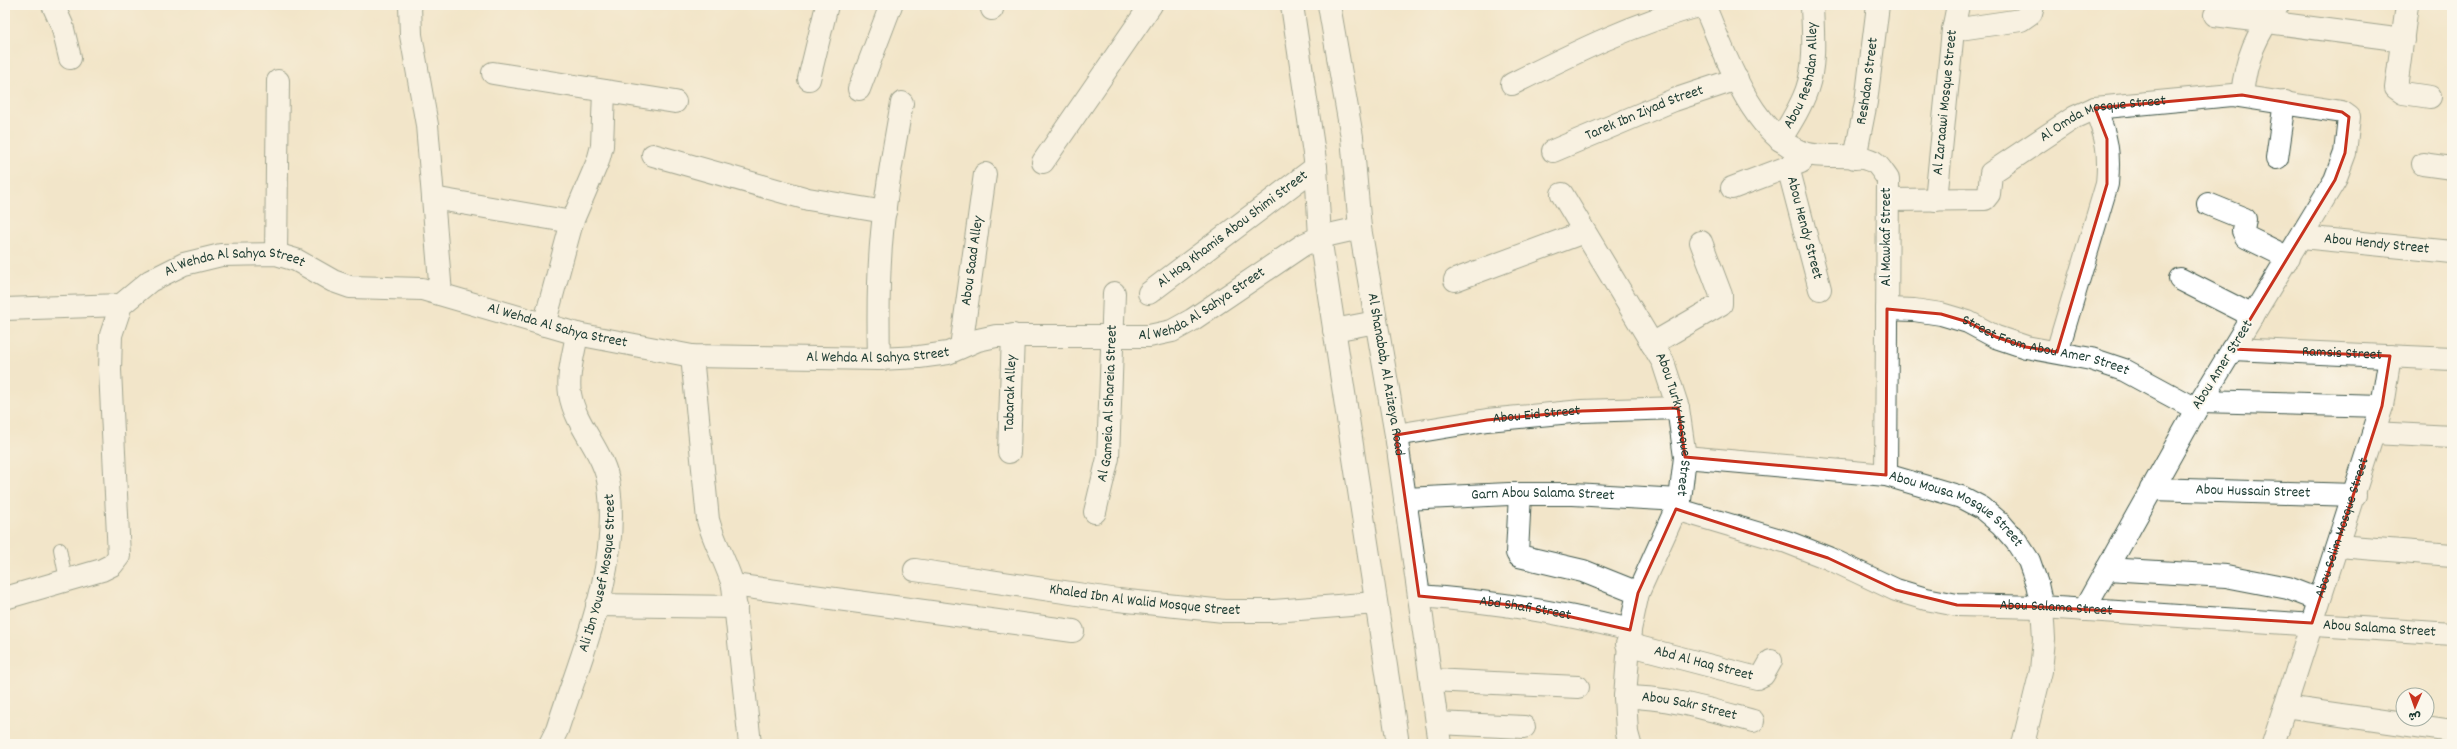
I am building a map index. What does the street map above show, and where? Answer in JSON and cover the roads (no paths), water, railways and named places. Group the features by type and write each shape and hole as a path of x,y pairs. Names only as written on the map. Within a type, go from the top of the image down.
{"street":[{"path":"53,5 62,25 70,58"},
{"path":"410,5 411,35 427,125 441,294"},
{"path":"809,79 826,5"},
{"path":"859,89 891,5"},
{"path":"1043,162 1152,5"},
{"path":"1292,5 1316,167 1320,237 1398,744"},
{"name":"Al Shanabab, Al Azizeya Road","path":"1329,5 1352,136 1360,228 1396,435 1439,734"},
{"path":"1512,84 1616,33 1644,22 1703,5"},
{"name":"Al Mawkaf Street","path":"1703,5 1737,79 1765,125 1780,140 1798,151 1818,157 1854,158 1875,163 1888,179 1886,475"},
{"name":"Reshdan Street","path":"1854,158 1867,95 1878,5"},
{"name":"Al Zaraawi Mosque Street","path":"1936,200 1953,30 1958,5"},
{"path":"1953,30 2021,20 2031,13 2033,5"},
{"path":"2407,5 2396,88 2403,93 2430,97"},
{"name":"Abou Reshdan Alley","path":"1780,140 1798,110 1807,88 1812,65 1812,6"},
{"path":"2216,15 2272,14 2403,40"},
{"path":"2242,95 2245,69 2253,44 2272,14"},
{"path":"493,73 675,102"},
{"name":"Tarek Ibn Ziyad Street","path":"1553,151 1674,100 1737,79"},
{"path":"276,254 278,81"},
{"path":"544,325 572,222 598,161 602,146 604,91"},
{"name":"Al Omda Mosque Street","path":"1888,200 1985,199 1989,194 1990,176 1994,170 2075,117 2095,108 2221,95 2242,95 2342,112 2349,117"},
{"path":"2278,158 2285,102"},
{"path":"879,359 878,298 885,212 902,103"},
{"path":"2057,352 2107,184 2109,162 2107,139 2095,108"},
{"name":"Abou Amer Street","path":"2084,610 2198,405 2302,237 2335,180 2345,153 2349,117"},
{"path":"653,155 808,199 885,212"},
{"path":"1732,188 1818,157"},
{"path":"2423,164 2452,168"},
{"name":"Al Hag Khamis Abou Shimi Street","path":"1149,293 1316,167"},
{"name":"Abou Hendy Street","path":"1788,167 1820,289"},
{"name":"Abou Saad Alley","path":"962,347 985,174"},
{"name":"Abou Turky Mosque Street","path":"1562,194 1663,362 1678,408 1685,457 1678,504 1638,593 1629,637 1625,697 1627,733 1630,744"},
{"path":"433,198 572,222"},
{"path":"2208,204 2245,219 2243,231 2246,237 2289,258"},
{"name":"Al Wehda Al Sahya Street","path":"121,305 150,281 184,264 221,255 276,254 296,260 333,282 350,287 402,287 441,294 578,334 692,356 879,359 934,356 984,338 1013,335 1149,336 1172,331 1192,320 1303,245 1320,237 1360,228"},
{"path":"1456,280 1584,232"},
{"name":"Abou Hendy Street","path":"2302,237 2452,252"},
{"path":"1652,344 1721,304 1721,295 1701,242"},
{"path":"2180,279 2253,316"},
{"name":"Al Gameia Al Shareia Street","path":"1094,512 1103,485 1108,458 1114,293"},
{"path":"5,309 121,305 111,335 110,370 118,556 112,566 5,598"},
{"name":"Street From Abou Amer Street","path":"1887,309 1914,310 1941,314 1968,322 1996,337 2018,345 2091,359 2124,370 2198,405"},
{"path":"1334,330 1376,322"},
{"name":"Ali Ibn Yousef Mosque Street","path":"550,744 557,730 607,573 612,543 610,487 607,471 575,412 570,394 570,377 578,334"},
{"name":"Tabarak Alley","path":"1009,452 1013,335"},
{"name":"Ramsis Street","path":"2232,349 2452,359"},
{"path":"692,356 708,520 712,536 728,567 733,585 750,744"},
{"name":"Abou Selim Mosque Street","path":"2272,744 2355,495 2382,406 2390,356"},
{"path":"2198,405 2382,406"},
{"name":"Abou Eid Street","path":"1396,435 1486,420 1582,411 1678,408"},
{"path":"2373,433 2452,436"},
{"name":"Abou Mousa Mosque Street","path":"1685,457 1886,475 1961,497 1982,508 2001,524 2016,541 2029,561 2037,584 2042,607 2044,639 2041,671 2023,744"},
{"name":"Abou Hussain Street","path":"2151,489 2355,495"},
{"path":"1520,494 1517,553 1519,556 1583,571 1638,593"},
{"name":"Garn Abou Salama Street","path":"1405,499 1520,494 1678,504"},
{"name":"Abou Salama Street","path":"1678,504 1828,558 1896,590 1926,599 1957,605 2042,607 2312,623 2452,634"},
{"path":"2338,546 2452,555"},
{"path":"2107,569 2226,576 2258,580 2319,600"},
{"name":"Khaled Ibn Al Walid Mosque Street","path":"915,570 1118,600 1224,611 1274,611 1376,603"},
{"path":"733,585 1073,631"},
{"name":"Abd Shafi Street","path":"1419,596 1522,606 1576,616 1629,637"},
{"path":"597,605 736,607"},
{"name":"Abd Al Haq Street","path":"1629,637 1756,678 1763,675 1771,661"},
{"path":"1431,680 1578,687"},
{"name":"Abou Sakr Street","path":"1625,697 1649,698 1679,702 1753,721"},
{"path":"2285,707 2452,731"},
{"path":"1439,734 1524,727"}],"lane":[{"path":"60,549 66,580"}]}
